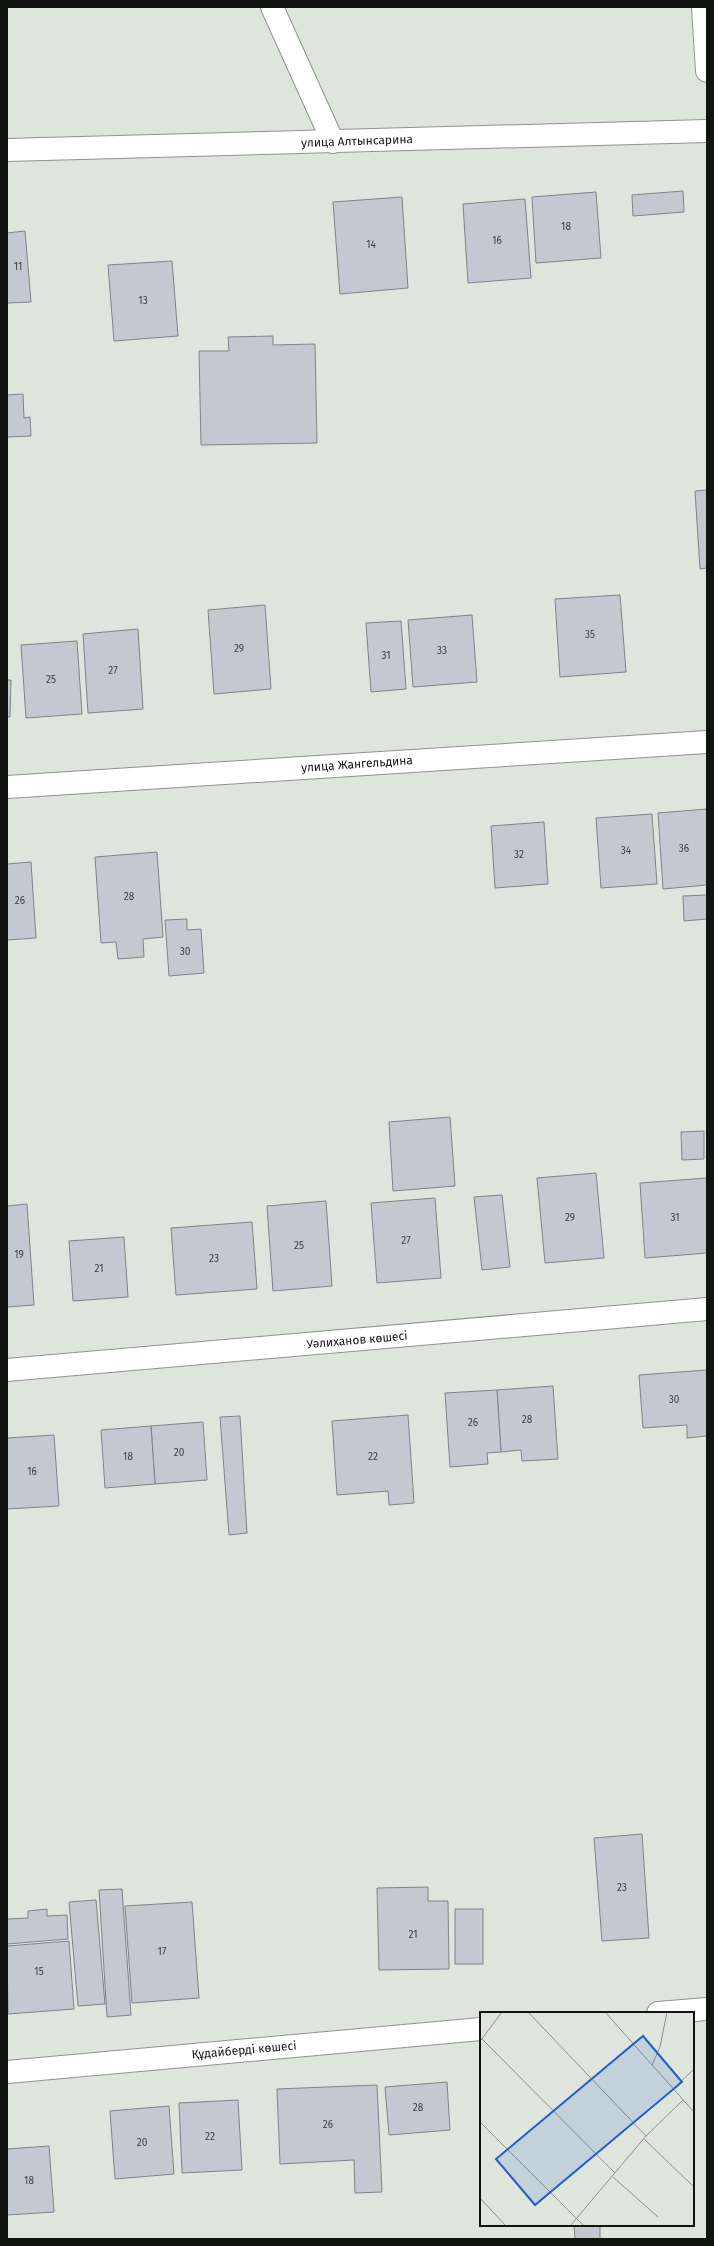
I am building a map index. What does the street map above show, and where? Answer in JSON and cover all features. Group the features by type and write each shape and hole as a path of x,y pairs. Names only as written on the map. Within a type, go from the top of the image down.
{"street":[{"path":"272,7 333,142"},
{"path":"703,7 707,70"},
{"path":"707,122 707,132"},
{"name":"улица Алтынсарина","path":"7,150 707,132"},
{"name":"улица Жангельдина","path":"7,787 707,742"},
{"name":"Уәлиханов көшесі","path":"7,1370 707,1309"},
{"path":"670,2012 707,2009"},
{"name":"Құдайберді көшесі","path":"7,2072 480,2029"}],"building":[{"path":"683,191 684,212 633,216 632,195"},
{"path":"596,192 601,258 536,263 532,197"},
{"path":"402,197 408,288 340,294 333,202"},
{"path":"525,199 531,278 468,283 463,204"},
{"path":"25,231 31,302 7,303 7,233"},
{"path":"172,261 178,336 114,341 108,265"},
{"path":"273,336 273,345 315,344 317,443 201,445 199,351 229,351 228,337"},
{"path":"23,394 24,418 30,417 31,436 7,437 7,395"},
{"path":"707,490 707,568 700,569 695,491"},
{"path":"620,595 626,672 560,677 555,599"},
{"path":"265,605 271,689 214,694 208,610"},
{"path":"472,615 477,682 413,687 408,620"},
{"path":"401,621 406,689 371,692 366,623"},
{"path":"138,629 143,709 88,713 83,634"},
{"path":"77,641 82,714 26,718 21,645"},
{"path":"7,680 11,680 10,717 7,717"},
{"path":"707,809 707,885 663,889 658,813"},
{"path":"652,814 657,884 601,888 596,818"},
{"path":"544,822 548,884 495,888 491,826"},
{"path":"157,852 163,937 143,939 144,957 118,959 116,942 101,943 95,857"},
{"path":"31,862 36,938 7,940 7,864"},
{"path":"707,895 707,919 684,921 683,896"},
{"path":"187,919 187,930 201,929 204,973 169,976 165,920"},
{"path":"450,1117 455,1186 393,1191 389,1122"},
{"path":"704,1131 704,1159 682,1160 681,1132"},
{"path":"596,1173 604,1258 545,1263 537,1178"},
{"path":"707,1178 707,1253 645,1258 640,1183"},
{"path":"502,1195 510,1267 482,1270 474,1197"},
{"path":"435,1198 441,1278 377,1283 371,1203"},
{"path":"326,1201 332,1286 273,1291 267,1206"},
{"path":"27,1204 34,1305 7,1307 7,1206"},
{"path":"252,1222 257,1289 176,1295 171,1228"},
{"path":"124,1237 128,1297 73,1301 69,1241"},
{"path":"707,1370 707,1436 687,1438 687,1425 643,1428 639,1375"},
{"path":"553,1386 558,1459 522,1461 521,1450 501,1452 497,1390"},
{"path":"497,1390 501,1452 487,1453 488,1464 450,1467 445,1393"},
{"path":"408,1415 414,1503 389,1505 388,1491 337,1495 332,1421"},
{"path":"240,1416 247,1533 229,1535 220,1417"},
{"path":"203,1422 207,1480 155,1484 151,1426"},
{"path":"151,1426 155,1484 105,1488 101,1430"},
{"path":"54,1435 59,1506 7,1509 7,1438"},
{"path":"642,1834 649,1938 602,1941 594,1838"},
{"path":"428,1887 428,1901 448,1901 449,1969 379,1970 377,1888"},
{"path":"122,1889 131,2015 107,2017 99,1890"},
{"path":"96,1900 105,2004 78,2006 69,1902"},
{"path":"192,1902 199,1998 132,2003 125,1906"},
{"path":"47,1909 47,1916 67,1915 68,1939 7,1944 7,1919 28,1918 28,1911"},
{"path":"455,1909 483,1909 483,1964 455,1964"},
{"path":"69,1941 74,2009 8,2014 7,1946"},
{"path":"447,2082 450,2130 389,2135 385,2087"},
{"path":"377,2085 382,2192 355,2193 354,2160 280,2164 277,2089"},
{"path":"238,2100 242,2170 182,2173 179,2103"},
{"path":"169,2106 174,2174 115,2179 110,2111"},
{"path":"49,2146 54,2212 7,2215 7,2149"},
{"path":"574,2226 600,2226 600,2239 575,2239"}]}
